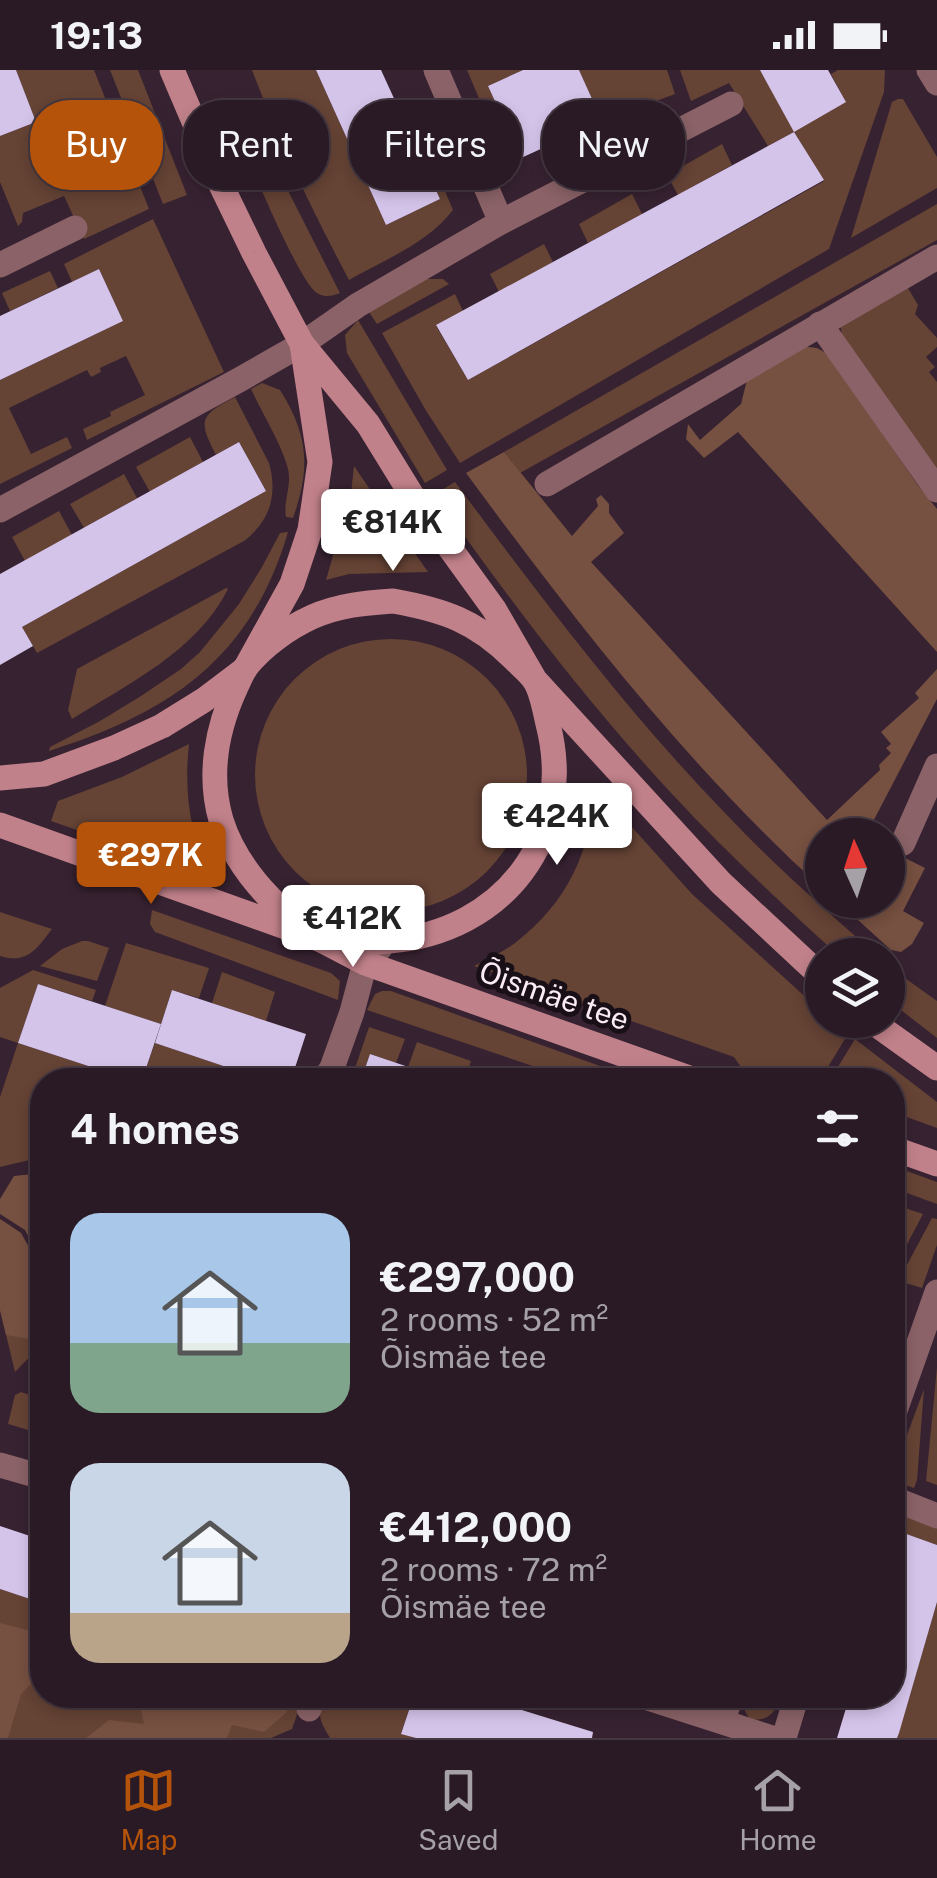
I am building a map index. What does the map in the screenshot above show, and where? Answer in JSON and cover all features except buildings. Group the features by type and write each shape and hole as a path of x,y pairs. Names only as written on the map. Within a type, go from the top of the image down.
{"main road":[{"path":"172,70 230,204 302,344 368,424 413,498 494,609 535,680 554,745 556,777 551,810 541,840 525,868 479,914 420,938 360,943 320,940 260,887 236,855 221,819 214,781 217,742 228,704 292,584 310,530 320,462 302,344"},
{"path":"0,778 44,774 162,726 245,669 278,637 312,617 351,604 394,601 435,608 473,625 506,652 721,883 805,961"},
{"name":"Õismäe tee","path":"0,824 320,940 365,964 662,1068"},
{"path":"895,1038 937,1068"},
{"path":"905,1153 937,1164"}],"street":[{"path":"436,70 501,222"},
{"path":"930,70 937,83"},
{"path":"0,510 302,344 358,305 501,222 731,104"},
{"path":"0,265 75,228"},
{"path":"547,484 937,257"},
{"path":"820,324 937,490"},
{"path":"905,838 937,766"},
{"path":"332,1068 365,964 387,942"},
{"path":"905,1382 937,1292"},
{"path":"0,1465 30,1474"},
{"path":"905,1503 937,1516"},
{"path":"680,1708 772,1738"},
{"path":"722,1721 727,1708"},
{"path":"784,1738 793,1708"}],"shaded area":[{"path":"16,70 94,70 106,100 30,100 30,106"},
{"path":"110,70 138,70 150,100 122,100"},
{"path":"252,70 316,70 349,143 349,190 370,190 386,225 440,199 436,190 445,190 453,210 418,241 349,280 304,190 329,190 329,100 264,100"},
{"path":"467,70 523,70 488,86 494,100 480,100"},
{"path":"579,70 667,70 675,94 659,100 593,100"},
{"path":"680,70 760,70 846,102 831,74 838,70 885,70 884,92 829,249 460,463 382,333 455,294 463,311 436,326 468,380 824,181 794,132 768,146 729,83 691,101"},
{"path":"903,99 937,157 937,188 851,238 892,102"},
{"path":"30,124 30,190 141,190 149,209 84,239 64,196 23,213 18,226 0,182 0,136"},
{"path":"163,134 187,195 163,204 157,190 163,190"},
{"path":"722,144 732,165 678,195 675,190 685,190 685,165"},
{"path":"262,190 288,190 340,293 323,296 310,286"},
{"path":"632,194 642,214 588,243 579,224"},
{"path":"937,204 937,240 520,473 504,452"},
{"path":"153,219 224,372 87,440 83,429 145,395 126,356 100,368 101,372 91,377 87,370 9,408 31,454 67,437 72,448 0,484 0,380 123,321 99,269 72,282 64,264"},
{"path":"544,244 553,262 499,292 490,274"},
{"path":"50,271 58,288 10,311 2,293"},
{"path":"425,279 443,279 449,284 377,324 369,312"},
{"path":"908,288 918,305 915,314 937,338 937,347 926,357 935,367 929,372 937,382 937,469 843,341 840,323"},
{"path":"358,320 447,470 425,483 347,353 345,335"},
{"path":"800,346 828,354 937,509 937,652 738,432 704,458 686,439 688,424 700,440 741,404 747,380"},
{"path":"262,383 280,390 301,437 304,467 293,518 286,517 289,475 285,460 251,389"},
{"path":"235,397 272,475 270,507 260,525 244,541 37,653 22,627 266,491 239,442 216,455 206,433 209,414"},
{"path":"190,437 203,462 150,492 136,467"},
{"path":"504,452 572,536 598,506 596,499 601,495 609,504 609,513 624,533 591,562 825,818 805,818 805,872 678,742 548,583 466,473"},
{"path":"354,466 382,507 342,529 351,494"},
{"path":"124,474 137,498 84,528 70,504"},
{"path":"455,482 653,735 744,833 805,890 805,918 836,918 858,938 820,938 693,816 549,649 435,494"},
{"path":"59,511 72,535 25,561 12,537"},
{"path":"391,519 428,572 349,574 326,580 336,545"},
{"path":"288,532 272,576 252,614 228,647 200,675 132,719 49,751 141,696 200,652 239,604 280,533"},
{"path":"226,588 215,611 180,648 72,719 68,710 77,669"},
{"path":"391,639 418,641 443,649 487,679 517,723 525,748 525,802 517,827 487,871 443,901 418,909 391,911 364,909 339,901 295,871 265,827 257,802 255,775 257,748 265,723 295,679 339,649 364,641"},
{"path":"937,669 937,699 875,818 829,818 880,770 879,765 891,753 886,748 891,744 881,732 919,698 915,693"},
{"path":"189,744 190,813 198,846 212,877 51,821 58,801 122,777"},
{"path":"597,788 692,894 805,997 805,1038 846,1038 827,1068 742,1068 734,1057 474,966 515,943 549,910 573,874 588,834"},
{"path":"905,858 925,868 905,907"},
{"path":"152,910 331,973 340,981 338,1000 155,932 150,924"},
{"path":"0,912 52,929 24,957 0,956"},
{"path":"905,912 924,923 905,949 905,938 878,938 856,918 905,918"},
{"path":"82,941 109,948 97,981 40,966 62,949"},
{"path":"126,943 209,968 199,998 172,990 161,1024 105,1006"},
{"path":"33,970 96,990 92,1001 38,984 18,1043 0,1037 0,988"},
{"path":"222,972 275,992 266,1021 212,1003"},
{"path":"905,978 937,1001 937,1038 905,1013"},
{"path":"391,991 606,1068 539,1068 367,1010 375,994"},
{"path":"369,1027 405,1039 396,1063 370,1054 365,1068 355,1068"},
{"path":"855,1039 893,1068 837,1068"},
{"path":"417,1042 471,1061 469,1068 408,1067"},
{"path":"18,1043 94,1068 30,1068 30,1160 0,1167 0,1097"},
{"path":"155,1043 229,1068 146,1068"},
{"path":"905,1077 937,1102 937,1128 905,1116"},
{"path":"905,1170 937,1182 937,1204 905,1192"},
{"path":"30,1174 30,1239 25,1230 0,1214 0,1199 14,1176"},
{"path":"905,1208 923,1214 905,1248"},
{"path":"932,1218 937,1219 937,1245 922,1288 905,1283 905,1269"},
{"path":"0,1219 21,1233 30,1249 30,1356 15,1372 0,1310"},
{"path":"0,1219 21,1233 30,1249 29,1339 6,1335 0,1310"},
{"path":"937,1367 937,1485 926,1481"},
{"path":"924,1389 914,1488 905,1485 905,1440"},
{"path":"15,1395 30,1395 30,1430 8,1424"},
{"path":"905,1515 937,1527 937,1545 905,1534"},
{"path":"0,1589 30,1599 30,1708 299,1708 292,1729 271,1738 0,1738"},
{"path":"937,1602 937,1738 897,1738"},
{"path":"0,1623 30,1631 30,1685 21,1694 8,1738 0,1738"},
{"path":"141,1708 285,1708 287,1712 264,1732 232,1725 227,1738 86,1738 109,1720 144,1724"},
{"path":"321,1708 410,1708 401,1733 416,1738 330,1738 320,1717"},
{"path":"775,1708 761,1719 749,1718 745,1711"}]}
